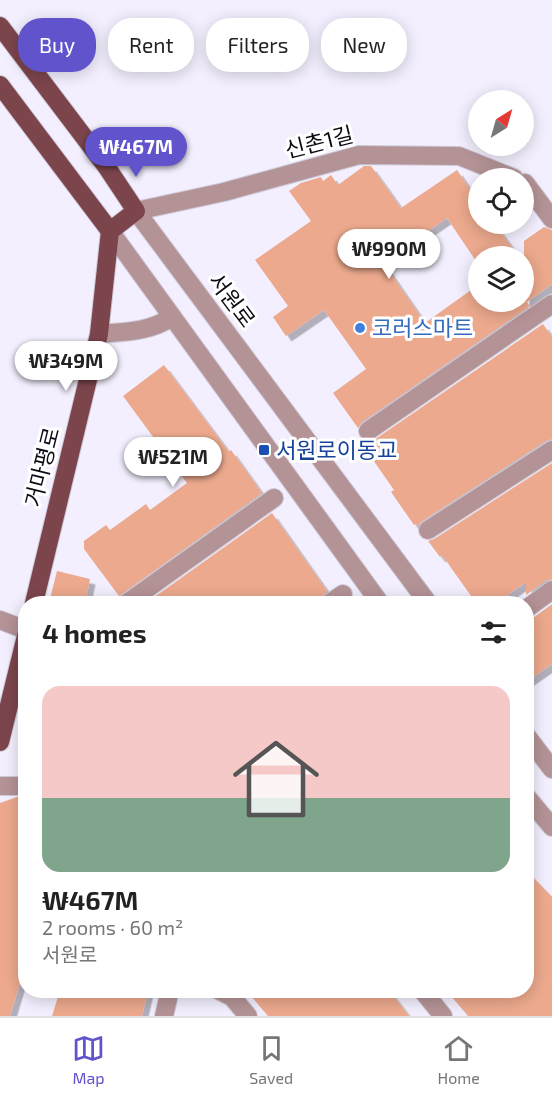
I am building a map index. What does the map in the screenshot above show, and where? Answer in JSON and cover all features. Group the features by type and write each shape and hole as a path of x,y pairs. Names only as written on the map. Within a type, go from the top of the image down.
{"main road":[{"name":"서원로","path":"0,26 106,166 136,211"},
{"path":"0,86 110,231 136,211"},
{"name":"거마평로","path":"36,596 99,334 110,231"},
{"path":"0,742 18,669"}],"street":[{"name":"신촌1길","path":"136,211 224,192 359,155 459,156 489,168"},
{"name":"신촌1길","path":"534,186 552,194"},
{"path":"534,197 552,219"},
{"name":"서원로","path":"136,211 423,596"},
{"path":"110,231 376,596"},
{"path":"368,431 552,304"},
{"path":"99,334 129,332 160,325 172,317"},
{"path":"428,530 552,450"},
{"path":"137,596 274,498"},
{"path":"534,603 552,591"},
{"path":"0,620 18,627"},
{"path":"534,745 552,769"},
{"path":"0,786 18,786"},
{"path":"534,806 552,827"},
{"path":"164,1016 168,998"},
{"path":"233,998 248,1016"},
{"path":"428,998 443,1016"}],"building":[{"path":"364,166 371,166 401,208 457,170 468,186 468,234 502,234 511,246 468,246 468,249 447,218 383,262 425,323 468,292 468,312 521,312 362,422 358,428 333,393 366,369 324,310 286,336 273,317 288,306 255,260 311,221 289,191 301,183 321,177 323,181 331,175 338,185"},
{"path":"544,227 552,230 552,284 534,297 534,246 524,246 524,241"},
{"path":"543,324 552,337 552,439 422,521 418,526 414,525 391,492 394,490 364,447 369,444 368,442"},
{"path":"164,365 262,493 119,596 84,549 84,541 106,525 110,530 146,504 150,510 187,483 123,396"},
{"path":"552,463 552,579 545,581 526,595 526,582 506,596 471,596 442,555 440,557 428,541"},
{"path":"272,513 327,591 322,596 156,596"},
{"path":"57,571 90,579 86,596 51,596"},
{"path":"552,604 552,664 534,676 534,617"},
{"path":"18,797 18,990 10,1016 0,1016 0,803"},
{"path":"534,878 552,897 552,1016 468,1016 453,998 534,998"},
{"path":"58,998 146,998 142,1016 52,1016"},
{"path":"253,998 395,998 409,1016 268,1016"}],"place":[{"name":"코러스마트","path":"360,328"},
{"name":"서원로이동교","path":"264,450"}]}
